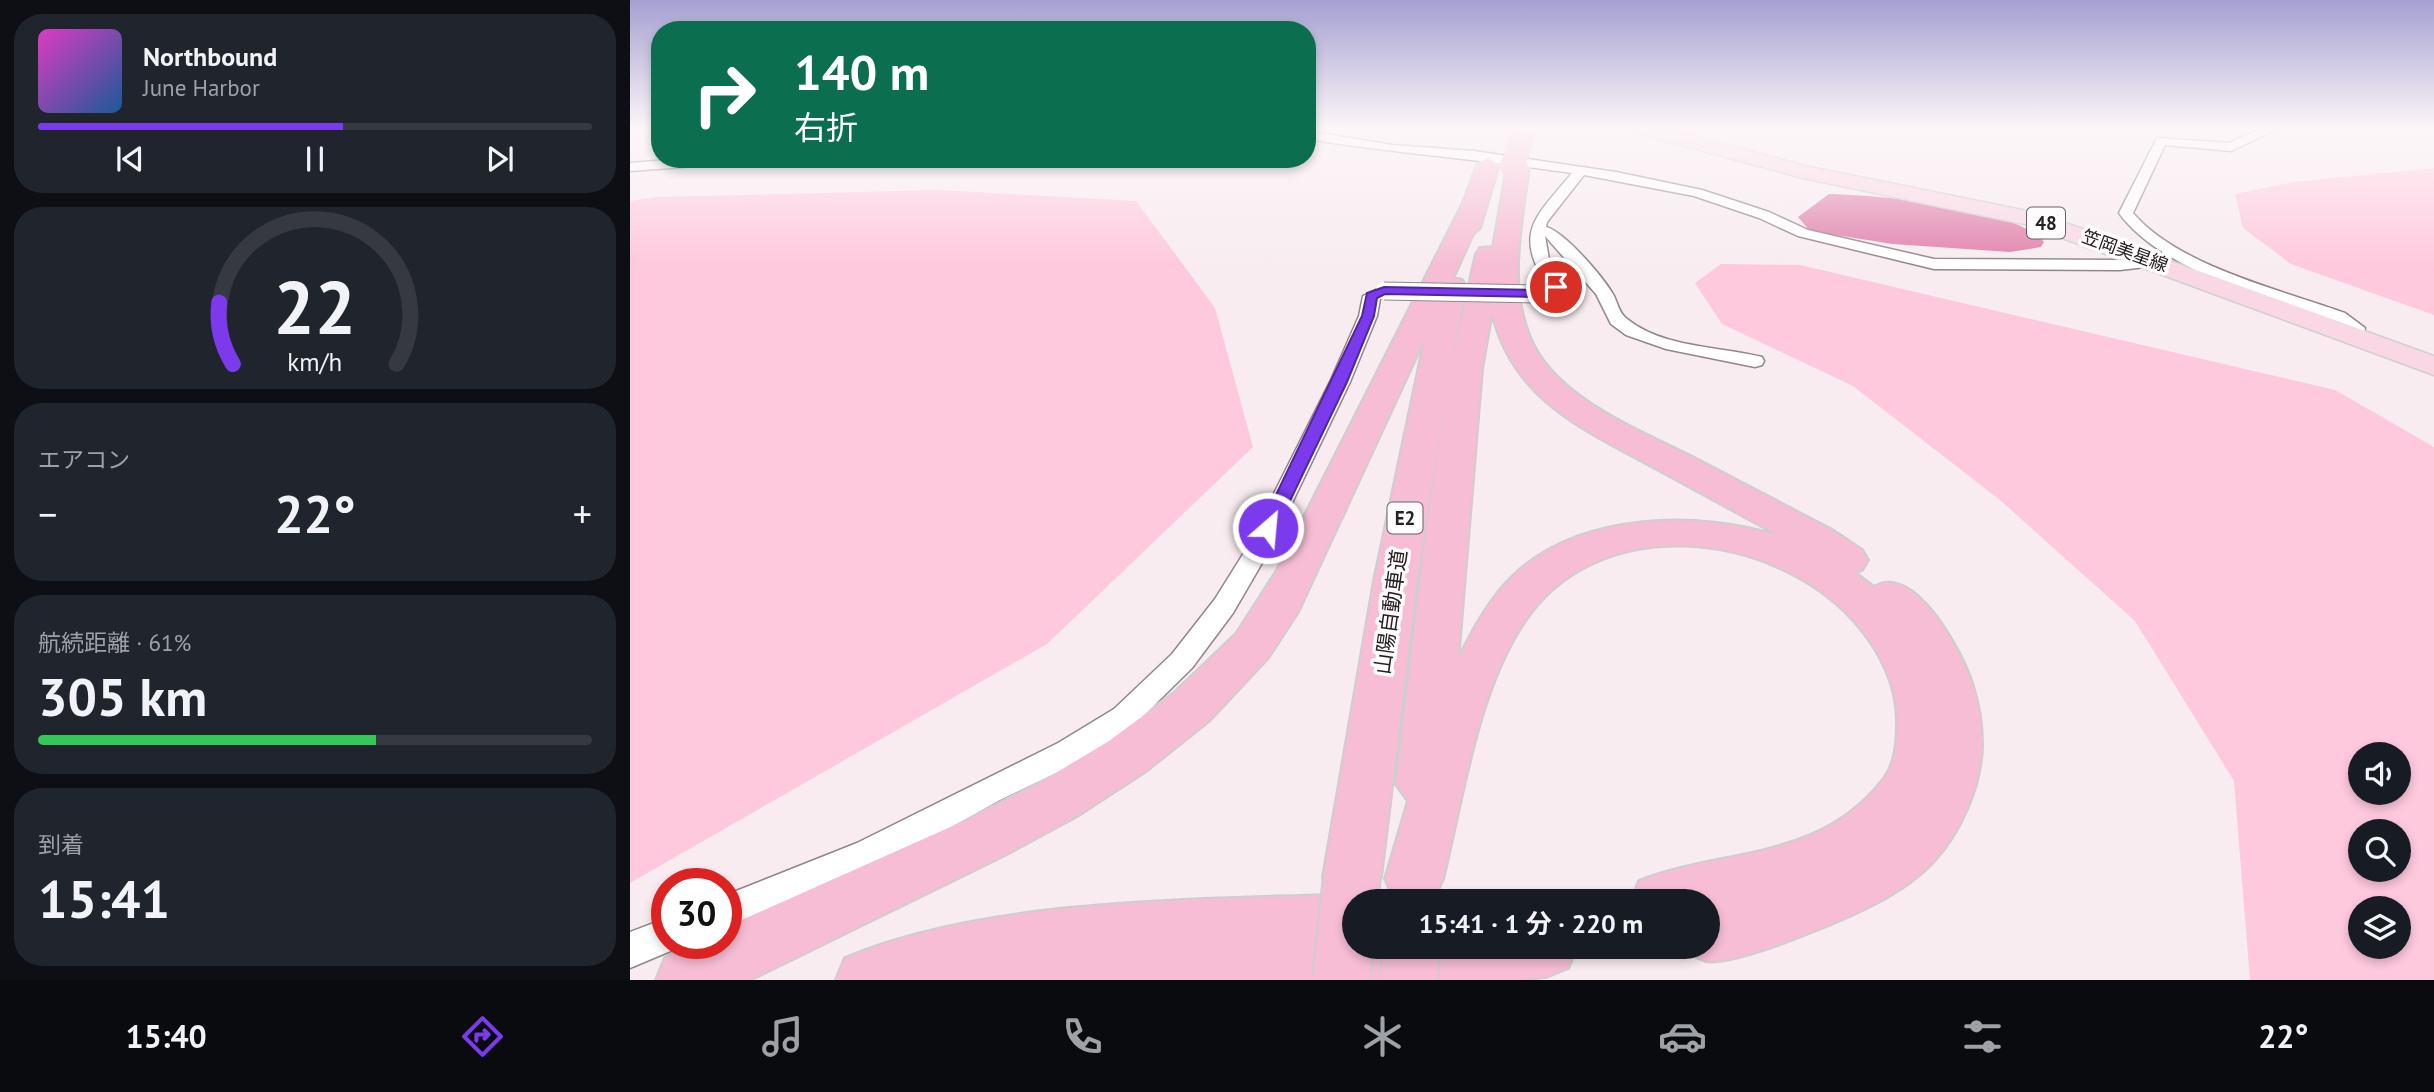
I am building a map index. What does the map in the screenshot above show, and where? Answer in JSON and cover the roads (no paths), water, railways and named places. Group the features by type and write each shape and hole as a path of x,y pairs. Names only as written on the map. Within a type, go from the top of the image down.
{"highway":[{"path":"687,980 991,836 1103,776 1183,716 1254,644 1296,575 1497,175"},
{"name":"山陽自動車道","path":"1354,889 1404,526 1433,368 1500,175"},
{"name":"E2","path":"1414,889 1445,540 1466,369 1503,175"},
{"path":"1506,175 1507,317 1524,358 1555,392 1587,417 1818,539 1860,569 1908,614 1928,640 1953,690 1959,735 1944,799 1915,843 1860,881 1801,908 1720,930"},
{"path":"1414,889 1459,721 1493,630 1528,586 1576,555 1608,542 1644,535 1696,534 1765,546 1805,561 1843,585 1875,614 1900,648 1916,688 1924,734 1913,777 1883,818 1840,849 1784,874 1715,889"},
{"path":"867,980 915,965 1066,939 1213,927 1342,902"},
{"name":"山陽自動車道","path":"1341,980 1344,959"},
{"path":"1017,980 1056,971 1201,964 1303,965 1384,959"},
{"path":"1409,980 1410,959"}],"main road":[{"name":"笠岡美星線","path":"1817,175 1999,210 2154,261 2434,366"}],"street":[{"path":"742,906 869,854 989,790 1069,752 1124,717 1182,661 1257,551 1340,382 1368,316 1372,296 1384,291 1550,292 1556,287 1542,265 1536,229 1578,175"},
{"path":"1601,175 1697,193 1764,215 1803,233 1909,260 1959,266 2120,265 2154,261"},
{"path":"2145,175 2126,213 2132,225 2183,257 2339,317 2356,328 2355,337"},
{"path":"1536,229 1552,234 1604,294 1620,323 1638,333 1672,344 1755,361"},
{"path":"630,950 651,941"}]}
